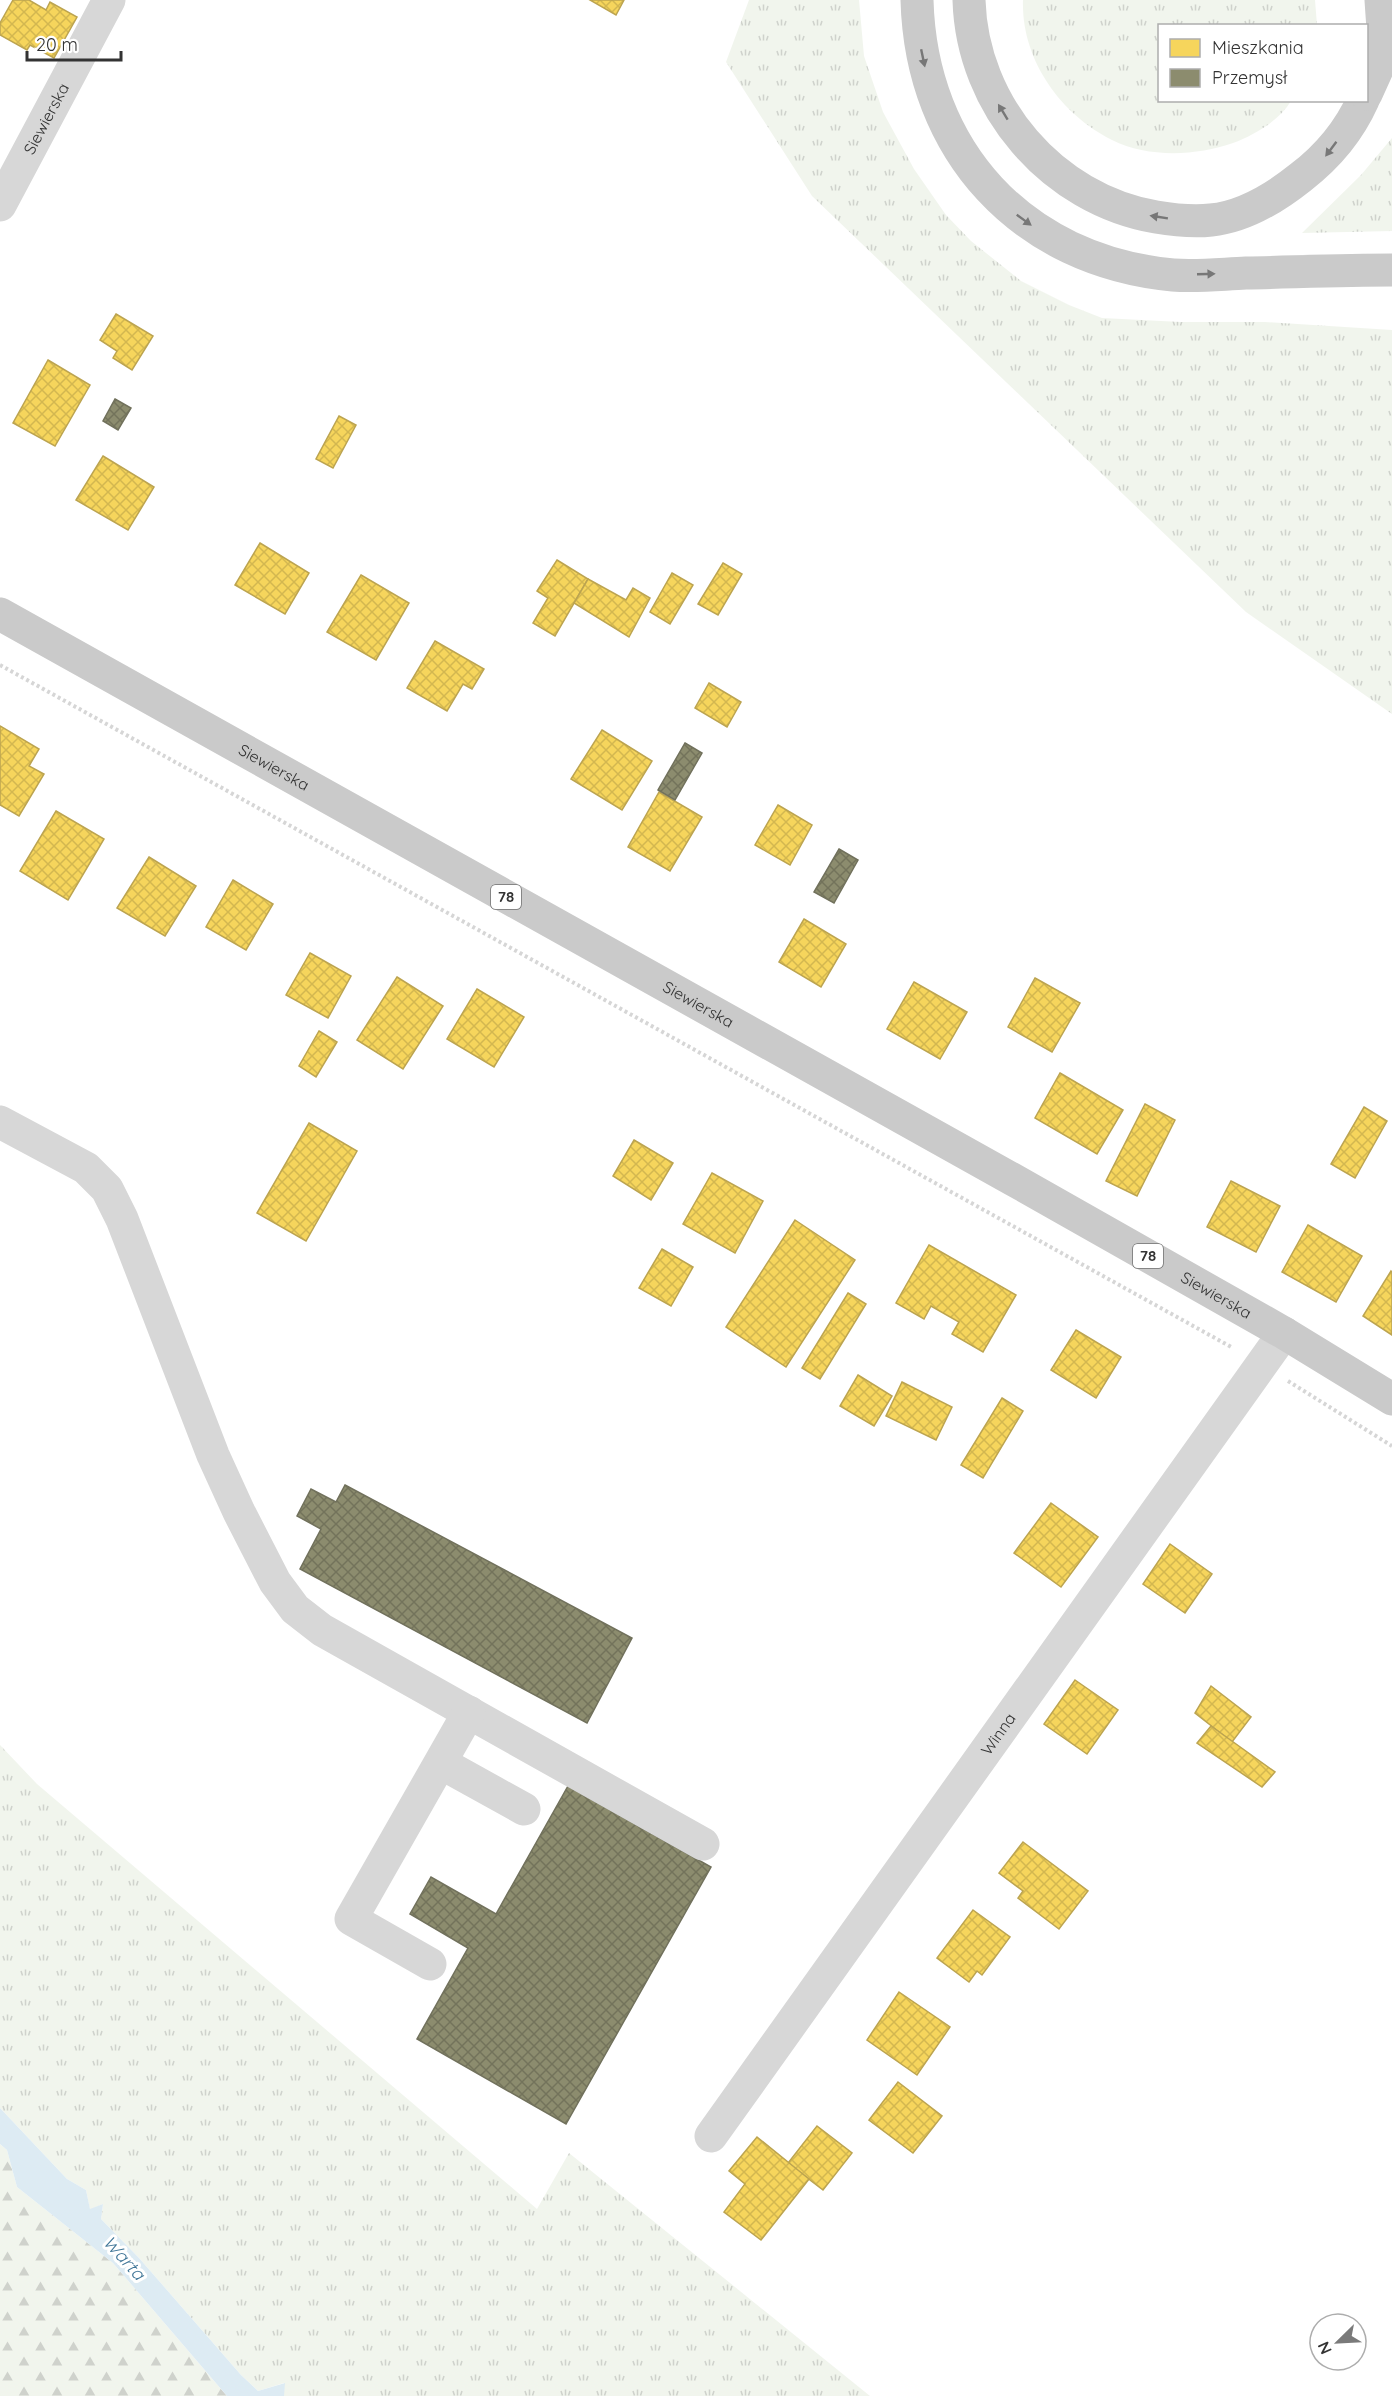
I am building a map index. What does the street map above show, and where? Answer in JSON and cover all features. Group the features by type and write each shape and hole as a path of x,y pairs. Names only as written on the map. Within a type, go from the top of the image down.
{"main road":[{"path":"917,0 918,33 926,76 940,115 961,154 987,186 1018,216 1053,240 1092,258 1132,269 1175,275 1392,270"},
{"path":"969,0 970,19 978,58 993,96 1013,128 1040,159 1070,183 1106,202 1142,214 1177,220 1212,220 1250,209 1282,192 1324,159 1357,115 1362,102"},
{"path":"1368,89 1380,63 1383,29 1381,0"},
{"name":"Siewierska","path":"0,614 1284,1333 1392,1399"}],"street":[{"name":"Siewierska","path":"0,206 109,0"},
{"path":"0,1122 86,1168 107,1190 122,1219 213,1455 234,1502 275,1582 295,1609 322,1630 703,1844"},
{"name":"Winna","path":"711,2136 1284,1333"},
{"path":"429,1964 351,1919 469,1712"},
{"path":"441,1762 524,1809"}],"path":[{"path":"0,665 1262,1364 1392,1446"}],"green space":[{"path":"749,0 859,0 864,56 883,112 914,169 946,215 971,241 1021,281 1069,305 1102,318 1181,322 1265,322 1392,330 1392,714 1246,612 812,196 726,62"},
{"path":"1023,0 1315,0 1317,24 1158,24 1158,102 1290,102 1280,115 1265,126 1233,143 1204,151 1172,153 1126,146 1093,129 1076,115 1060,100 1047,82 1029,43 1024,22"},
{"path":"1392,138 1392,231 1302,233 1361,175"},
{"path":"0,1745 37,1784 537,2209 569,2153 870,2396 284,2396 284,2383 258,2391 101,2219 103,2204 90,2210 86,2190 67,2179 0,2108"},
{"path":"0,2144 7,2150 17,2187 113,2263 227,2396 0,2396"}],"water":[{"name":"Warta","path":"0,2108 67,2179 86,2190 90,2209 103,2204 101,2219 139,2258 241,2375 258,2391 285,2383 284,2396 227,2396 113,2263 17,2187 7,2150 0,2144"}],"building: Mieszkania":[{"path":"13,0 29,0 46,10 50,2 77,17 54,58 30,45 27,50 0,35 0,23"},
{"path":"590,0 624,0 616,15"},
{"path":"116,314 153,336 132,370 113,358 117,351 100,340"},
{"path":"48,360 90,385 55,446 13,423"},
{"path":"339,416 356,425 333,468 316,459"},
{"path":"103,456 154,487 128,530 76,500"},
{"path":"260,543 309,573 285,614 235,585"},
{"path":"557,560 588,579 555,636 533,623 548,598 537,591"},
{"path":"723,563 742,574 718,615 698,604"},
{"path":"672,573 693,585 670,624 650,612"},
{"path":"361,575 409,603 376,660 327,632"},
{"path":"588,579 626,600 633,588 650,598 629,637 574,603"},
{"path":"435,641 484,669 472,689 463,684 447,711 407,688"},
{"path":"709,683 741,702 727,727 695,708"},
{"path":"0,726 39,749 29,766 44,774 19,816 0,805"},
{"path":"602,730 652,761 622,810 571,779"},
{"path":"659,792 702,817 670,871 628,847"},
{"path":"778,805 812,825 790,865 755,845"},
{"path":"56,811 104,839 68,900 20,871"},
{"path":"149,857 196,886 165,936 117,908"},
{"path":"233,880 273,904 246,950 206,927"},
{"path":"804,919 846,944 821,987 779,962"},
{"path":"310,953 351,976 328,1018 286,995"},
{"path":"397,977 443,1006 403,1069 357,1040"},
{"path":"1035,978 1080,1003 1052,1052 1008,1027"},
{"path":"914,982 967,1012 940,1059 887,1029"},
{"path":"477,989 524,1017 494,1067 447,1039"},
{"path":"319,1031 337,1042 316,1077 299,1066"},
{"path":"1060,1073 1123,1110 1097,1154 1035,1118"},
{"path":"1145,1104 1175,1120 1137,1196 1106,1181"},
{"path":"1364,1107 1387,1121 1355,1178 1331,1164"},
{"path":"309,1123 357,1151 306,1241 257,1213"},
{"path":"634,1140 673,1163 651,1200 613,1176"},
{"path":"712,1173 763,1201 735,1253 683,1224"},
{"path":"1231,1181 1280,1206 1256,1252 1207,1227"},
{"path":"795,1220 855,1260 786,1367 726,1327"},
{"path":"1308,1225 1362,1256 1336,1302 1282,1272"},
{"path":"929,1245 1016,1295 983,1352 952,1334 959,1322 931,1306 924,1319 896,1303"},
{"path":"662,1249 693,1267 671,1306 639,1288"},
{"path":"1392,1272 1392,1335 1363,1316"},
{"path":"848,1293 866,1304 820,1379 802,1368"},
{"path":"1076,1330 1121,1357 1096,1398 1051,1370"},
{"path":"858,1375 892,1396 874,1426 840,1406"},
{"path":"902,1382 952,1407 936,1440 886,1416"},
{"path":"1002,1398 1023,1411 983,1478 961,1465"},
{"path":"1051,1503 1098,1537 1061,1587 1014,1553"},
{"path":"1170,1544 1212,1574 1185,1613 1143,1584"},
{"path":"1075,1680 1118,1710 1087,1754 1044,1724"},
{"path":"1211,1686 1251,1717 1232,1742 1195,1713"},
{"path":"1211,1726 1275,1772 1262,1787 1197,1743"},
{"path":"1023,1842 1088,1891 1059,1929 1018,1898 1023,1891 999,1873"},
{"path":"973,1910 1010,1937 982,1975 977,1971 969,1982 937,1958"},
{"path":"899,1992 950,2027 917,2075 867,2040"},
{"path":"898,2082 942,2116 913,2153 869,2120"},
{"path":"817,2126 852,2153 823,2190 788,2163"},
{"path":"757,2137 809,2179 761,2240 724,2212 745,2184 729,2171"}],"building: Przemysł":[{"path":"115,399 131,408 118,430 103,421"},
{"path":"685,743 702,753 675,800 658,790"},
{"path":"839,849 858,860 834,903 814,892"},
{"path":"345,1485 632,1638 587,1723 300,1569 321,1529 297,1516 311,1489 336,1502"},
{"path":"568,1786 711,1867 566,2124 417,2039 468,1948 410,1914 431,1877 496,1914"}]}
